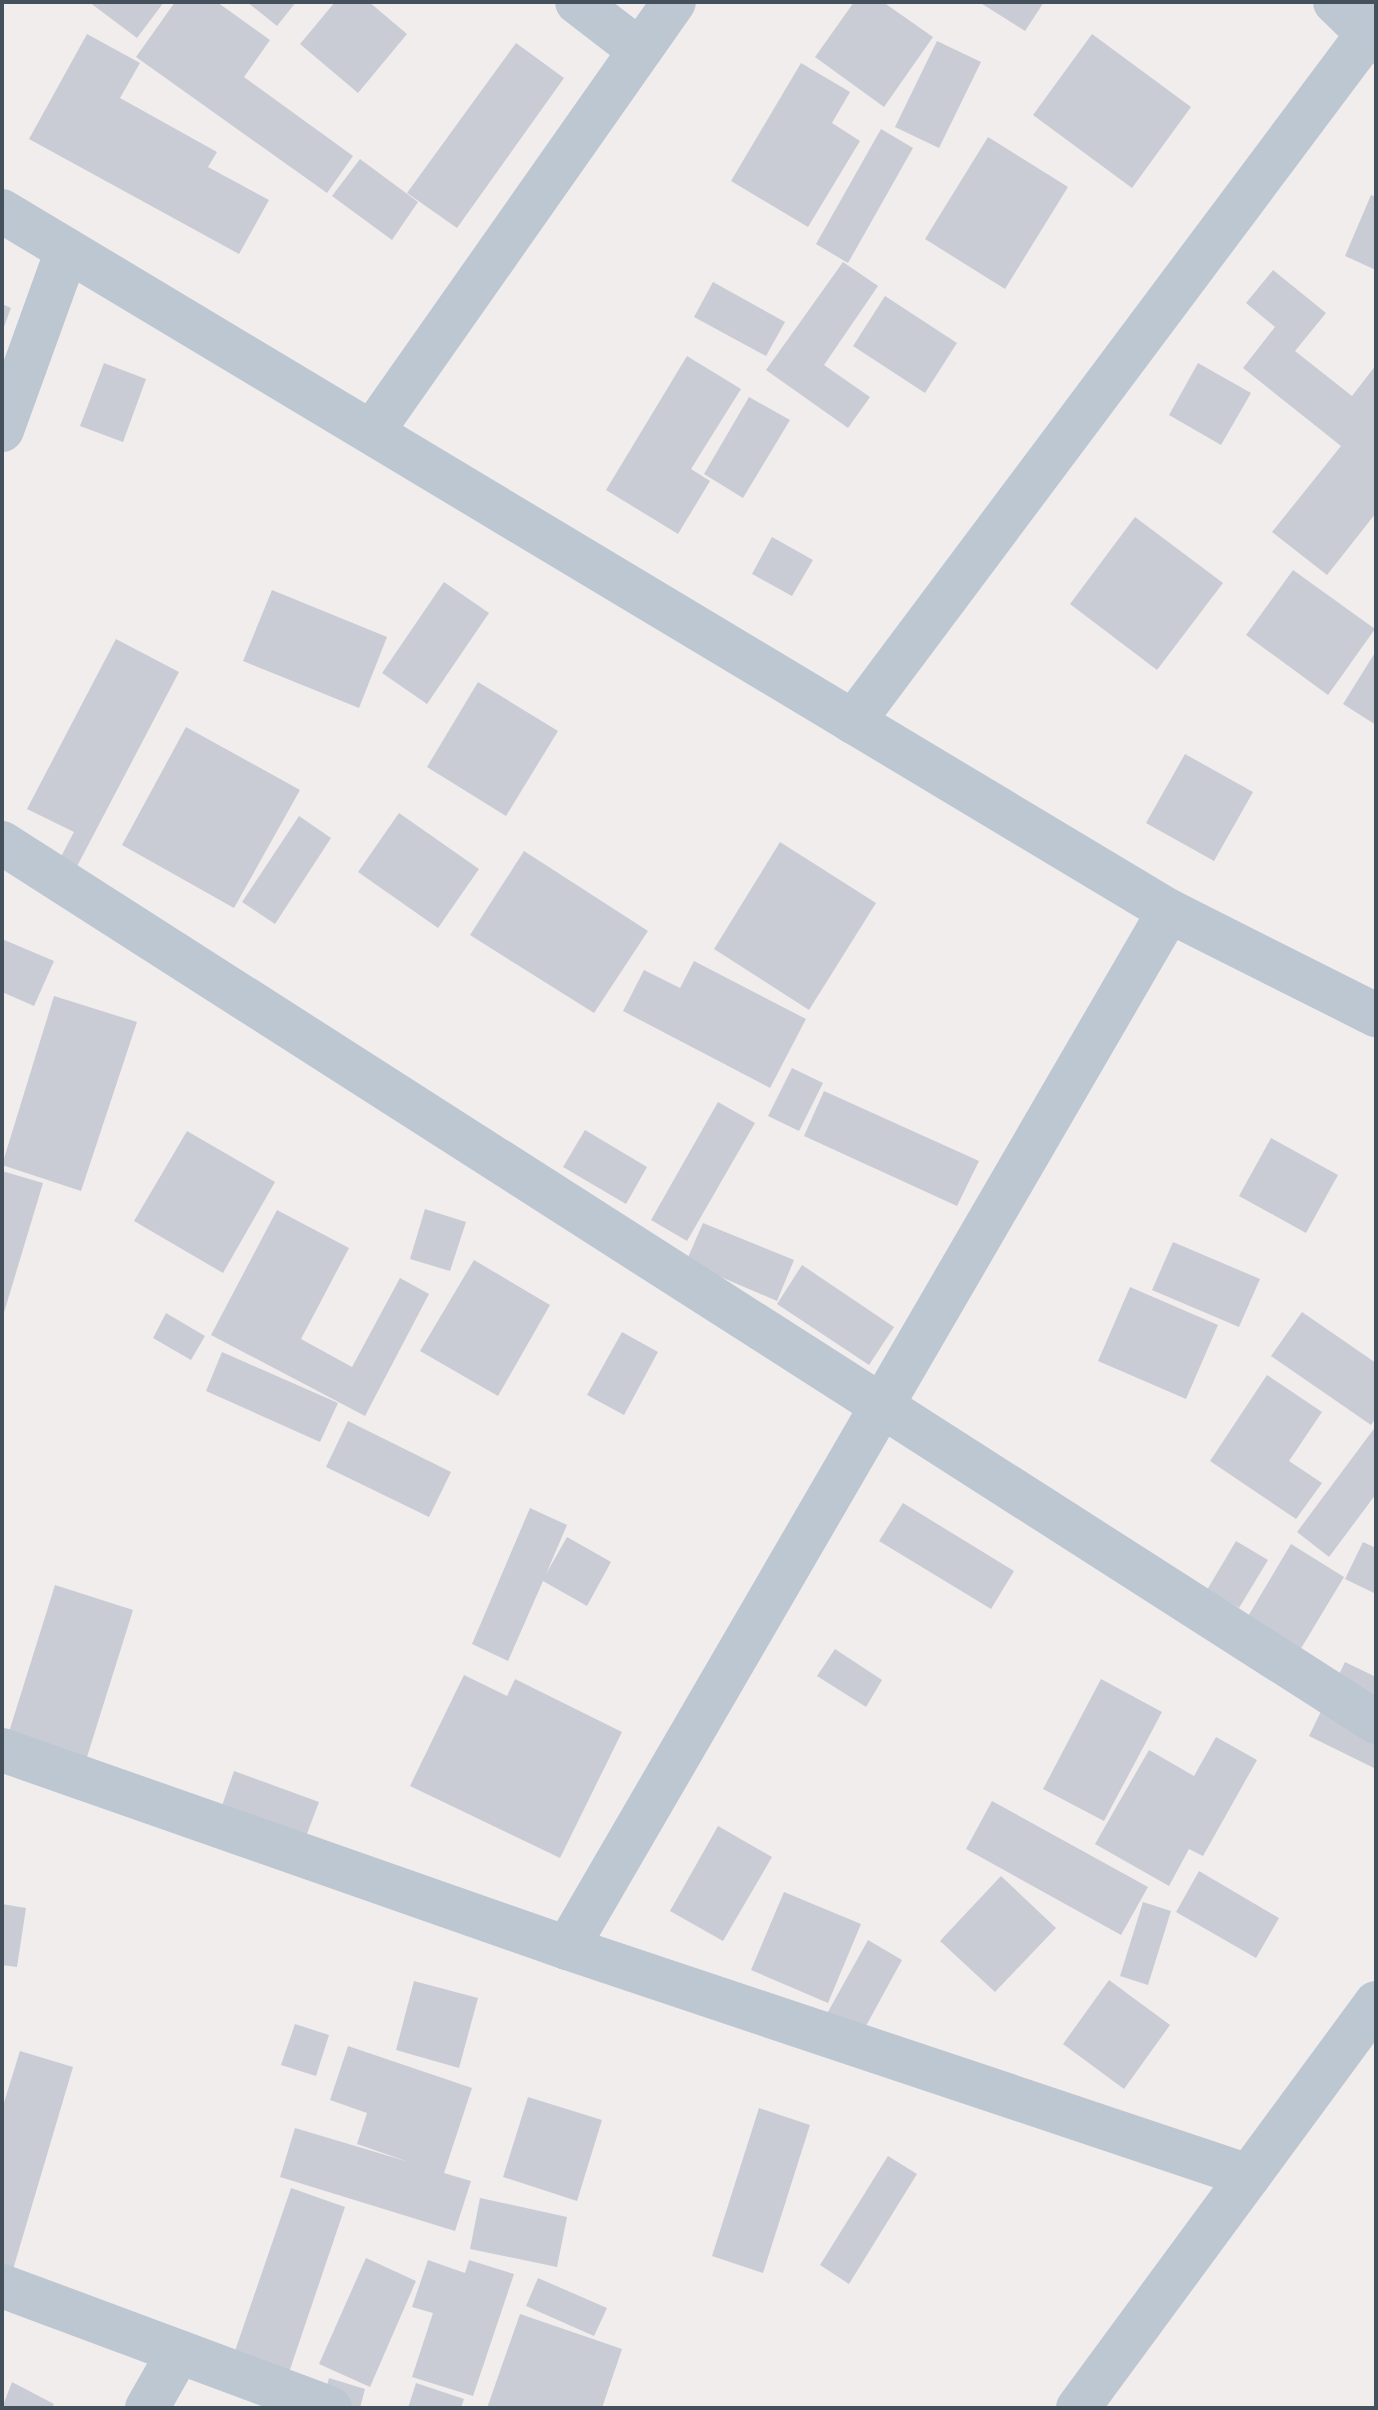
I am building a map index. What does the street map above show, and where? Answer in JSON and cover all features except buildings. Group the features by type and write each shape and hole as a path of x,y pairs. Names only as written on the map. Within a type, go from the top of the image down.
{"street":[{"path":"577,2 638,49"},
{"path":"372,432 638,49 674,2"},
{"path":"853,722 1373,33 1335,2"},
{"path":"2,211 1169,911 1376,1015"},
{"path":"2,430 67,250"},
{"path":"2,843 1376,1722"},
{"path":"567,1948 880,1403 1169,911"},
{"path":"2,1750 567,1948 1249,2176"},
{"path":"1078,2408 1376,2003"},
{"path":"2,2286 330,2408"},
{"path":"147,2408 179,2352"}]}
